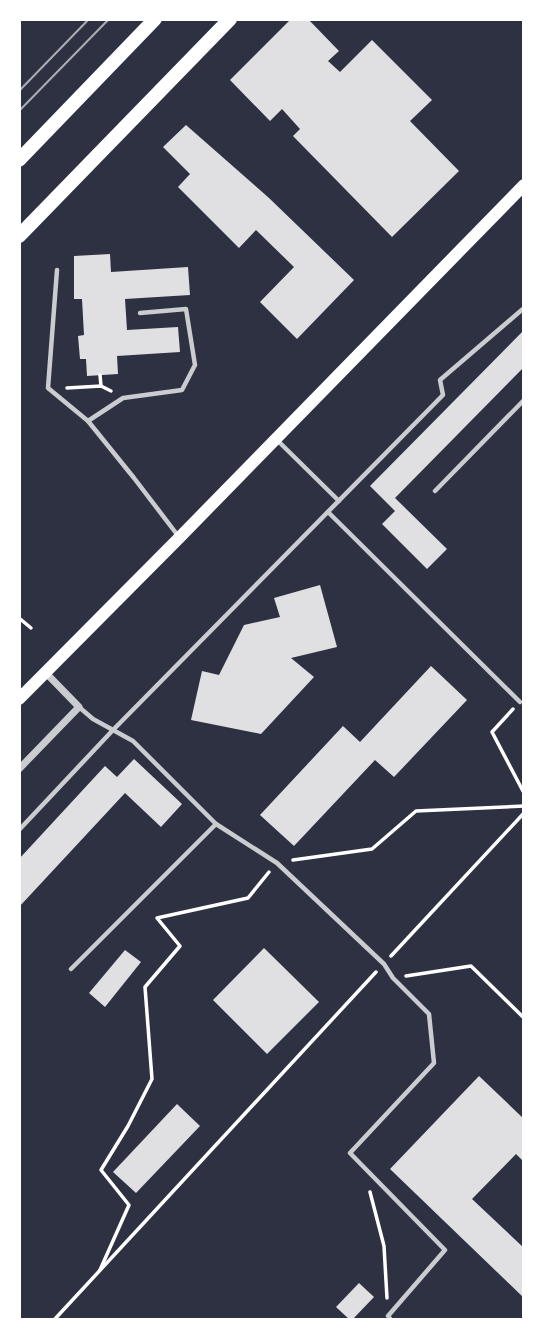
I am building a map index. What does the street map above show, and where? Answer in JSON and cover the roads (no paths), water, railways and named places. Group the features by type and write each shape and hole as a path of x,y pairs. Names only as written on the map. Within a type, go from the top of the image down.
{"main road":[{"path":"19,160 155,19"},
{"path":"19,236 230,19"},
{"path":"19,699 524,185"}],"street":[{"path":"19,769 79,707 45,672"}],"lane":[{"path":"57,270 48,388 88,421 180,538"},
{"path":"19,830 113,730 443,395 440,380 524,308"},
{"path":"88,421 123,398 182,390 195,365 186,309 140,313"},
{"path":"435,491 524,400"},
{"path":"276,439 339,501"},
{"path":"328,512 520,702"},
{"path":"79,707 93,719 133,741 216,824 277,863 384,964 393,978 429,1014 434,1063 350,1153 445,1250 390,1318"},
{"path":"71,969 216,824"}],"tram line":[{"path":"19,91 89,19"},
{"path":"19,111 109,19"}]}
